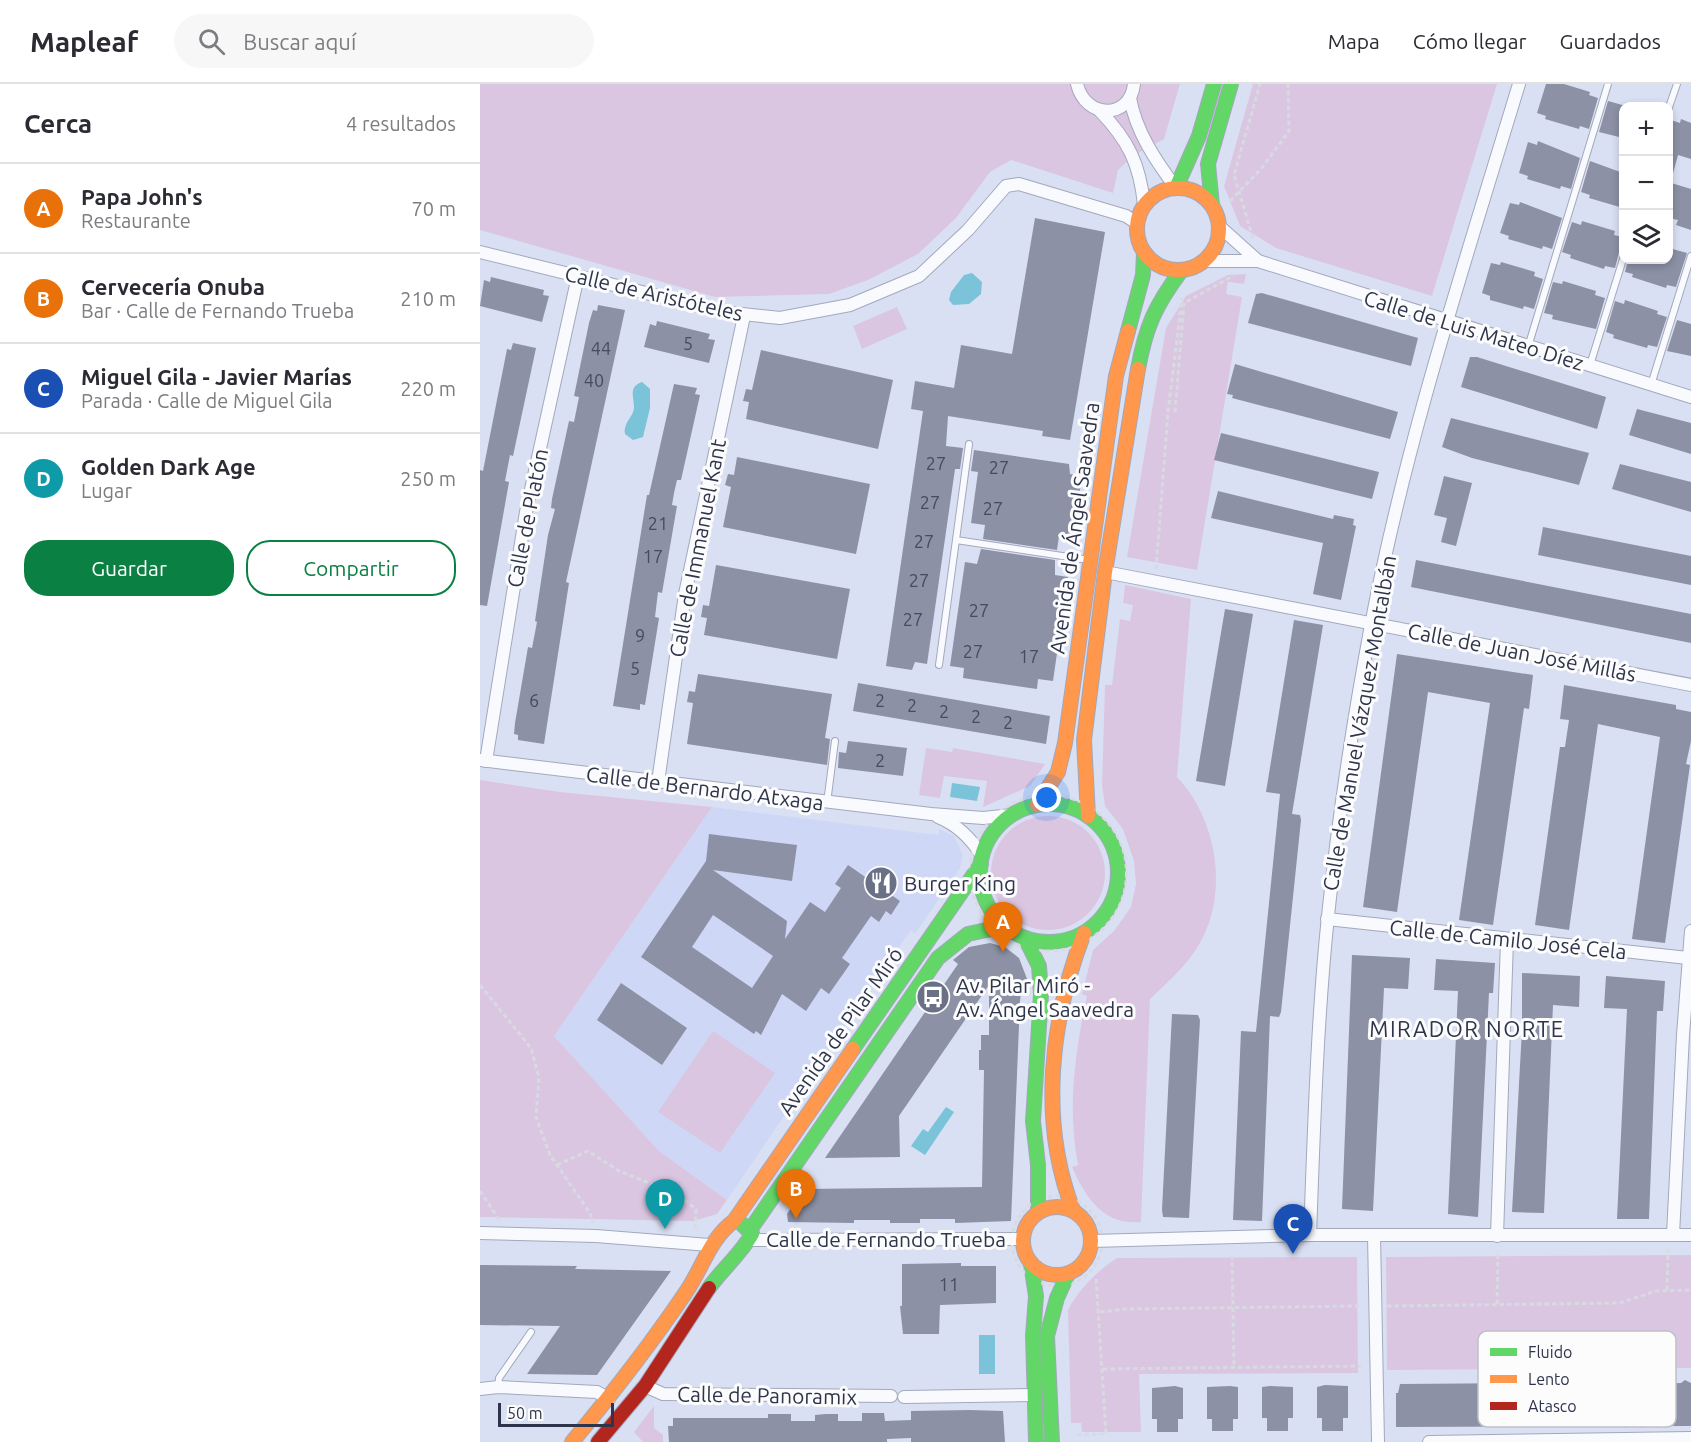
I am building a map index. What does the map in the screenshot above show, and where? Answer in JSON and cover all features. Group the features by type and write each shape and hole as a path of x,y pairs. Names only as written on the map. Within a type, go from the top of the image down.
{"street":[{"path":"1077,84 1084,101 1100,111 1121,133 1136,163 1141,178 1144,205 1137,224 1137,234 1144,253 1160,267 1180,271 1205,261 1218,240 1220,226 1212,205 1208,164 1231,84"},
{"path":"1134,84 1130,98 1135,118 1153,155 1176,188"},
{"path":"1176,188 1199,136 1214,84"},
{"name":"Calle de Manuel Vázquez Montalbán","path":"1310,1235 1317,1047 1327,919 1341,806 1372,622 1406,466 1447,322 1520,84"},
{"path":"1100,111 1117,109 1130,98"},
{"name":"Calle de Aristóteles","path":"480,252 744,316 780,318 850,306 919,276 968,230 1006,186 1019,184 1115,213 1137,224"},
{"path":"1144,205 1164,190 1176,188 1190,190 1202,196 1212,205"},
{"name":"Calle de Luis Mateo Díez","path":"1220,226 1258,261"},
{"name":"Avenida de Ángel Saavedra","path":"1041,800 1058,772 1065,743 1116,376 1143,275 1144,253"},
{"name":"Calle de Luis Mateo Díez","path":"1205,261 1258,261 1691,397"},
{"name":"Avenida de Ángel Saavedra","path":"1088,811 1084,740 1105,572 1143,339 1158,302 1180,271"},
{"name":"Calle de Platón","path":"483,760 526,512 578,276"},
{"name":"Calle de Immanuel Kant","path":"658,782 685,594 744,316"},
{"name":"Calle de Juan José Millás","path":"1105,572 1691,685"},
{"name":"Calle de Bernardo Atxaga","path":"483,760 931,814 992,817 1012,815"},
{"path":"1036,1442 1033,1395 1035,1280 1031,1264 1017,1239 1039,1206 1033,1121 1041,994 1039,966 1029,944 998,926 981,885 981,860 992,835 1012,815 1041,800 1088,811 1113,846 1118,866 1117,885 1106,912 1082,939 1065,999 1056,1061 1052,1122 1058,1162 1071,1204 1097,1240"},
{"name":"Calle de Bernardo Atxaga","path":"931,814 950,822 975,843 981,860"},
{"name":"Avenida de Pilar Miró","path":"708,1252 734,1221 981,860"},
{"name":"Calle de Camilo José Cela","path":"1327,919 1688,958"},
{"name":"Avenida de Pilar Miró","path":"723,1268 739,1255 750,1235 938,958 958,938 998,926"},
{"path":"1673,1235 1687,1035 1688,958 1691,931"},
{"path":"1029,944 1082,939"},
{"path":"1497,1236 1507,940"},
{"path":"1039,1206 1071,1204"},
{"path":"734,1221 750,1235"},
{"path":"480,1233 596,1236 692,1244 708,1252 717,1267 723,1268 645,1386 598,1442"},
{"path":"1097,1240 1310,1235 1691,1234"},
{"name":"Calle de Fernando Trueba","path":"750,1235 1017,1239"},
{"path":"1374,1235 1378,1442"},
{"path":"1052,1442 1047,1336 1065,1280 1085,1262 1097,1240"},
{"path":"572,1442 609,1399 708,1252"},
{"path":"1031,1264 1042,1272 1065,1280"},
{"name":"Calle de Panoramix","path":"645,1386 663,1394 891,1396"},
{"path":"480,1389 498,1387 597,1392 609,1399"},
{"path":"904,1397 1033,1395"},
{"path":"1429,1442 1691,1438"}],"lane":[{"path":"1527,347 1608,84"},
{"path":"1671,102 1677,84"},
{"path":"1651,385 1691,256"},
{"path":"1590,366 1621,264"},
{"path":"939,665 969,444"},
{"path":"956,540 1090,560"},
{"path":"826,803 835,741"},
{"path":"498,1387 499,1378 531,1332"}],"path":[{"path":"1230,201 1261,169 1289,131 1288,84"},
{"path":"1155,580 1168,412 1182,293"},
{"path":"1067,797 1088,811 1099,814 1114,831 1124,852 1126,870 1124,894 1117,911 1106,926 1053,951 1009,940 974,898 970,878 975,843 992,817 1014,802 1067,797"},
{"path":"480,985 531,1048 538,1078 536,1117 550,1155 590,1213 596,1236"},
{"path":"557,1165 588,1151 619,1171 677,1194 696,1209 692,1244"},
{"path":"480,1191 498,1214 504,1234"},
{"path":"1048,1197 1071,1204 1082,1204 1092,1213 1099,1225 1097,1240 1099,1257 1089,1272 1080,1280 1065,1280 1046,1285 1025,1272 1016,1260 1019,1218 1039,1206 1048,1197"},
{"path":"1667,1290 1668,1250"},
{"path":"1497,1304 1498,1251"},
{"path":"1232,1255 1231,1307 1234,1367"},
{"path":"1077,1435 1106,1434 1096,1277"},
{"path":"1383,1306 1620,1303 1656,1291 1691,1290"},
{"path":"1100,1312 1127,1309 1361,1306"},
{"path":"1103,1369 1361,1366"}],"shaded area":[{"path":"480,84 1180,84 1164,139 1133,156 1118,170 1113,193 1011,160 990,172 956,218 918,254 868,280 829,294 715,297 480,230"},
{"path":"1253,84 1497,84 1432,296 1276,248 1240,226 1224,186"},
{"path":"972,273 982,282 981,294 969,304 953,305 949,300 951,292 964,275"},
{"path":"1246,274 1244,284 1228,282 1226,294 1242,297 1197,570 1127,557 1166,328 1186,296 1228,275"},
{"path":"897,307 907,329 862,349 853,326"},
{"path":"642,382 650,389 650,408 643,437 633,440 625,434 625,430 634,411 633,389"},
{"path":"1125,585 1191,599 1177,777 1191,795 1210,836 1215,859 1216,882 1214,905 1197,948 1181,969 1150,999 1141,1222 1128,1222 1106,1214 1090,1199 1072,1167 1078,1165 1073,1101 1076,1059 1087,996 1082,994 1093,950 1114,931 1131,907 1136,884 1134,861 1123,829 1105,806 1102,785 1105,685 1112,685 1120,619 1130,621 1133,605 1123,603"},
{"path":"926,748 952,752 953,748 1045,764 1030,786 983,807 987,781 944,776 940,798 919,795"},
{"path":"480,780 560,792 712,807 554,1036 659,1151 727,1200 717,1214 693,1221 480,1217"},
{"path":"952,783 980,787 977,801 950,797"},
{"path":"712,807 938,835 939,829 954,836 963,855 960,868 915,934 911,930 727,1200 659,1151 554,1036"},
{"path":"1048,816 1070,820 1080,825 1096,841 1101,851 1105,873 1101,895 1096,905 1080,921 1070,926 1048,930 1026,926 1016,921 1000,905 995,895 991,873 995,851 1000,841 1016,825 1026,820"},
{"path":"713,1031 775,1073 720,1153 658,1112"},
{"path":"946,1107 954,1112 925,1155 911,1146 923,1129 928,1132"},
{"path":"1691,1255 1691,1368 1676,1368 1676,1331 1478,1331 1478,1369 1387,1370 1386,1257"},
{"path":"1357,1257 1358,1373 1139,1374 1141,1432 1082,1432 1081,1423 1071,1423 1068,1310 1089,1281 1117,1258"},
{"path":"979,1335 995,1335 995,1374 979,1374"},
{"path":"654,1406 654,1428 663,1435 663,1442 643,1442 634,1432"}],"building":[{"path":"1546,84 1564,84 1590,92 1589,95 1598,98 1589,129 1580,126 1579,129 1545,119 1546,116 1537,113"},
{"path":"1608,101 1619,104 1619,137 1599,132"},
{"path":"1681,119 1691,123 1691,159 1678,155 1673,173 1673,121 1680,123"},
{"path":"1538,141 1580,158 1571,189 1561,186 1560,189 1527,179 1528,176 1519,173 1528,142 1537,145"},
{"path":"1590,161 1619,172 1619,207 1589,198 1590,195 1581,192"},
{"path":"1673,184 1691,189 1691,230 1676,225 1678,220 1673,219"},
{"path":"1520,202 1562,218 1552,249 1543,246 1542,249 1508,239 1509,236 1500,233 1510,203 1519,205"},
{"path":"1035,218 1105,232 1070,440 1042,436 1043,431 948,416 946,446 963,448 960,469 955,469 927,664 915,662 912,670 886,666 923,411 911,409 915,381 954,388 961,345 1012,354"},
{"path":"1582,221 1615,231 1614,235 1619,236 1619,252 1615,268 1605,266 1604,269 1570,258 1571,255 1562,252 1572,222 1581,225"},
{"path":"1673,249 1687,253 1676,287 1667,285 1666,288 1632,277 1633,274 1625,272 1627,264 1673,264"},
{"path":"1501,262 1535,272 1534,276 1543,279 1534,309 1524,306 1523,309 1490,300 1490,296 1482,293 1491,263 1500,265"},
{"path":"491,277 544,290 543,295 549,296 542,322 480,306 484,280 490,282"},
{"path":"1563,281 1596,291 1595,295 1605,298 1596,329 1552,319 1553,315 1544,313 1553,282 1562,284"},
{"path":"1262,293 1418,338 1411,366 1248,323 1256,294"},
{"path":"1625,300 1658,311 1657,314 1667,317 1657,347 1648,345 1647,348 1613,338 1614,335 1606,332 1615,301 1624,304"},
{"path":"598,305 625,310 566,582 569,583 544,744 518,740 518,735 514,734 515,723 528,647 532,648 537,622 535,621 548,535 555,509 551,508 552,499 569,421 574,422 579,397 574,396 589,323 593,310 597,311"},
{"path":"1677,320 1691,324 1691,356 1667,351"},
{"path":"657,321 710,334 708,339 715,340 709,363 644,347 650,324 656,326"},
{"path":"513,343 536,348 513,456 510,455 505,481 509,482 487,606 480,605 480,470 483,471 507,349 511,350"},
{"path":"761,350 893,380 878,449 746,419 749,402 743,401 746,389 752,390"},
{"path":"1470,357 1477,357 1606,397 1597,429 1461,387"},
{"path":"1235,364 1398,412 1390,439 1232,398 1233,395 1227,394"},
{"path":"674,384 697,388 695,394 700,395 681,480 677,480 674,493 672,505 677,506 662,593 658,592 655,617 659,618 645,705 640,704 640,710 613,706 647,495 649,495"},
{"path":"1637,409 1691,423 1691,454 1629,435"},
{"path":"1451,418 1589,453 1579,485 1472,458 1442,447"},
{"path":"1221,433 1379,472 1372,499 1214,460"},
{"path":"974,450 1069,464 1070,474 1082,476 1073,538 1059,536 1057,550 983,539 985,525 971,523 978,472 971,471"},
{"path":"737,457 870,484 856,554 723,527 731,487 725,485 728,474 734,475"},
{"path":"1620,464 1691,482 1691,512 1612,489"},
{"path":"1444,476 1472,483 1456,546 1441,542 1447,518 1434,515"},
{"path":"1218,491 1333,519 1334,515 1354,519 1353,525 1356,526 1341,600 1313,594 1323,543 1211,518"},
{"path":"1543,527 1691,556 1691,585 1538,555"},
{"path":"981,549 1055,560 1055,575 1068,577 1053,681 1038,679 1037,689 963,678 964,668 950,666 965,562 977,564"},
{"path":"1416,560 1691,614 1691,643 1411,587"},
{"path":"716,565 850,589 837,659 704,635 707,618 701,617 703,605 709,606"},
{"path":"1225,609 1253,614 1225,786 1196,781"},
{"path":"1294,620 1323,625 1292,814 1300,815 1301,820 1281,1012 1279,1017 1270,1016 1262,1221 1233,1220 1241,1031 1256,1032 1280,794 1266,792"},
{"path":"1397,654 1533,675 1529,709 1524,708 1493,925 1459,920 1490,703 1428,692 1397,912 1363,907"},
{"path":"698,674 832,694 825,738 830,739 827,765 687,744 693,703 687,702 689,691 695,692"},
{"path":"858,683 1050,716 1046,744 853,711"},
{"path":"1564,685 1676,705 1676,709 1691,712 1691,741 1686,764 1690,765 1665,943 1632,939 1660,737 1598,724 1569,930 1535,925 1560,747 1565,747 1569,720 1560,719"},
{"path":"848,741 907,748 903,776 838,768 839,752 846,753"},
{"path":"709,834 797,845 792,881 713,870 787,921 785,939 810,902 825,912 841,888 835,884 848,865 900,901 891,915 886,911 879,922 871,916 842,958 850,964 829,994 821,988 806,1011 782,994 761,1035 756,1031 754,1034 641,957 706,861","holes":["713,915 773,956 752,988 692,947"]},
{"path":"990,943 1005,947 1019,958 1029,984 1022,984 1020,1001 1011,1221 955,1223 955,1219 920,1219 920,1223 890,1223 890,1220 854,1220 854,1223 788,1222 787,1214 804,1189 982,1187 984,1070 979,1070 979,1050 981,1050 981,1035 989,1035 989,985 899,1116 900,1157 825,1158 958,964 953,960 969,947"},
{"path":"1352,955 1410,958 1408,989 1384,988 1373,1211 1342,1209"},
{"path":"1436,959 1495,963 1493,993 1489,993 1478,1217 1448,1214 1458,991 1434,990"},
{"path":"1522,973 1580,976 1579,1007 1553,1005 1544,1213 1512,1212 1522,1029"},
{"path":"1606,976 1665,981 1663,1011 1657,1011 1649,1219 1617,1219 1627,1009 1604,1008"},
{"path":"621,983 687,1028 662,1065 597,1020"},
{"path":"1172,1014 1198,1015 1200,1020 1189,1218 1163,1217 1162,1210"},
{"path":"961,1263 961,1266 996,1266 996,1303 940,1305 939,1334 903,1334 900,1306 902,1306 902,1264"},
{"path":"480,1265 577,1266 575,1269 671,1271 597,1375 527,1374 560,1326 480,1325"},
{"path":"1685,1380 1691,1383 1691,1426 1676,1426 1676,1383"},
{"path":"1478,1383 1478,1427 1396,1427 1396,1393 1398,1393 1400,1384"},
{"path":"1175,1386 1183,1388 1183,1419 1178,1419 1178,1432 1157,1432 1157,1419 1152,1419 1152,1388"},
{"path":"1348,1386 1348,1418 1343,1418 1343,1431 1322,1431 1322,1418 1317,1418 1317,1387"},
{"path":"1207,1387 1238,1387 1238,1419 1233,1419 1233,1431 1212,1431 1212,1419 1207,1419"},
{"path":"1262,1387 1293,1387 1293,1418 1288,1418 1288,1431 1267,1431 1267,1418 1262,1418"},
{"path":"911,1411 1003,1411 1005,1442 911,1442 911,1438 887,1439 887,1442 669,1442 668,1426 673,1426 673,1418 768,1418 768,1414 791,1414 791,1421 815,1421 815,1415 838,1414 838,1421 862,1421 862,1413 884,1413 885,1421 911,1420"}],"traffic: fast":[{"path":"1176,188 1199,136 1214,84"},
{"path":"1212,205 1208,164 1231,84"},
{"path":"1128,331 1143,275 1144,253"},
{"path":"1138,369 1144,340 1153,317 1164,295 1181,271"},
{"path":"1049,804 1075,810 1098,824 1112,847 1118,873 1112,899 1098,922 1075,936 1049,942 1023,936 1000,922 986,899 980,873 986,847 1000,824 1023,810 1049,804"},
{"path":"853,1049 981,864"},
{"path":"750,1230 938,958 968,934 1005,926"},
{"path":"1025,938 1039,966 1041,994 1033,1121 1038,1165 1038,1212"},
{"path":"709,1288 752,1234 742,1224"},
{"path":"1031,1264 1036,1296 1033,1335 1036,1442"},
{"path":"1052,1442 1047,1336 1057,1298 1068,1274"}],"traffic: slow":[{"path":"1178,188 1194,191 1207,200 1216,213 1219,229 1216,245 1207,258 1194,267 1178,270 1162,267 1149,258 1140,245 1137,229 1140,213 1149,200 1162,191 1178,188"},
{"path":"1037,805 1058,772 1065,743 1116,376 1128,331"},
{"path":"1088,816 1084,740 1105,572 1138,369"},
{"path":"1073,1210 1062,1176 1056,1142 1053,1071 1063,1001 1084,933"},
{"path":"572,1442 659,1331 692,1283 712,1245 734,1221 853,1049"},
{"path":"1050,1207 1064,1207 1076,1212 1086,1222 1091,1241 1086,1260 1076,1270 1064,1275 1050,1275 1038,1270 1028,1260 1023,1248 1023,1234 1028,1222 1038,1212 1050,1207"}],"traffic: jam":[{"path":"598,1442 645,1386 709,1288"}],"place":[{"name":"Burger King","path":"881,883"},
{"name":"Papa John's","path":"1003,952"},
{"name":"Av. Pilar Miró - Av. Ángel Saavedra","path":"933,997"},
{"name":"Cervecería Onuba","path":"796,1219"},
{"name":"Golden Dark Age","path":"665,1229"},
{"name":"Miguel Gila - Javier Marías","path":"1293,1254"}],"district":[{"name":"MIRADOR NORTE","path":"1467,1028"}]}
